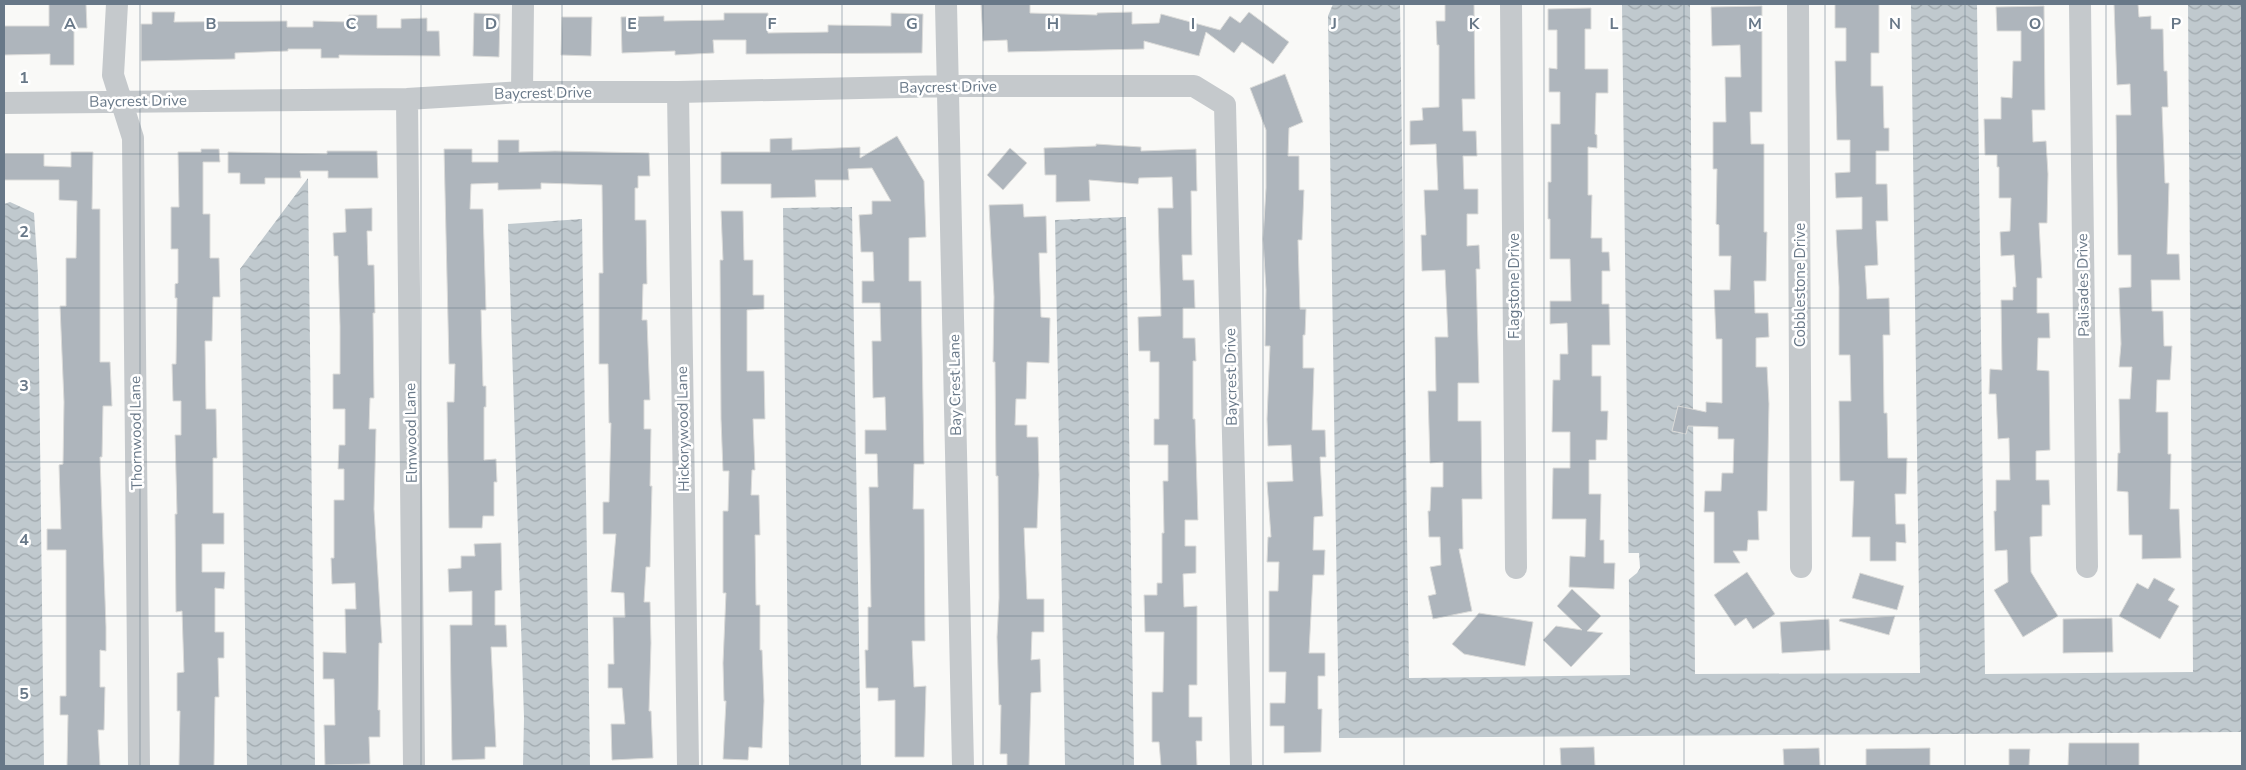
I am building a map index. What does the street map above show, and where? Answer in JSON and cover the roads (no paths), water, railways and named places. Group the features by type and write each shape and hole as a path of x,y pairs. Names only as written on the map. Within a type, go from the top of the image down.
{"street":[{"name":"Thornwood Lane","path":"117,4 114,75 120,101 133,138 139,766"},
{"path":"522,92 523,4"},
{"name":"Bay Crest Lane","path":"946,4 963,766"},
{"name":"Flagstone Drive","path":"1511,4 1516,568"},
{"name":"Cobblestone Drive","path":"1798,4 1802,567"},
{"name":"Palisades Drive","path":"2080,4 2087,567"},
{"name":"Baycrest Drive","path":"4,104 120,101 407,99 522,92 678,92 948,86 1194,86 1225,104 1241,766"},
{"name":"Hickorywood Lane","path":"678,92 688,766"},
{"name":"Elmwood Lane","path":"407,99 414,766"}],"water":[{"path":"1333,4 1400,4 1409,678 1630,675 1622,4 1690,4 1695,674 1920,673 1911,4 1977,4 1985,674 2193,672 2188,4 2242,4 2242,732 1339,738 1328,16"},
{"path":"308,178 315,766 247,766 240,269"},
{"path":"10,202 34,213 38,275 44,766 4,766 4,204"},
{"path":"852,207 861,766 789,766 783,208"},
{"path":"1126,217 1134,766 1065,766 1055,220"},
{"path":"582,219 590,766 523,766 524,718 508,224"}]}
